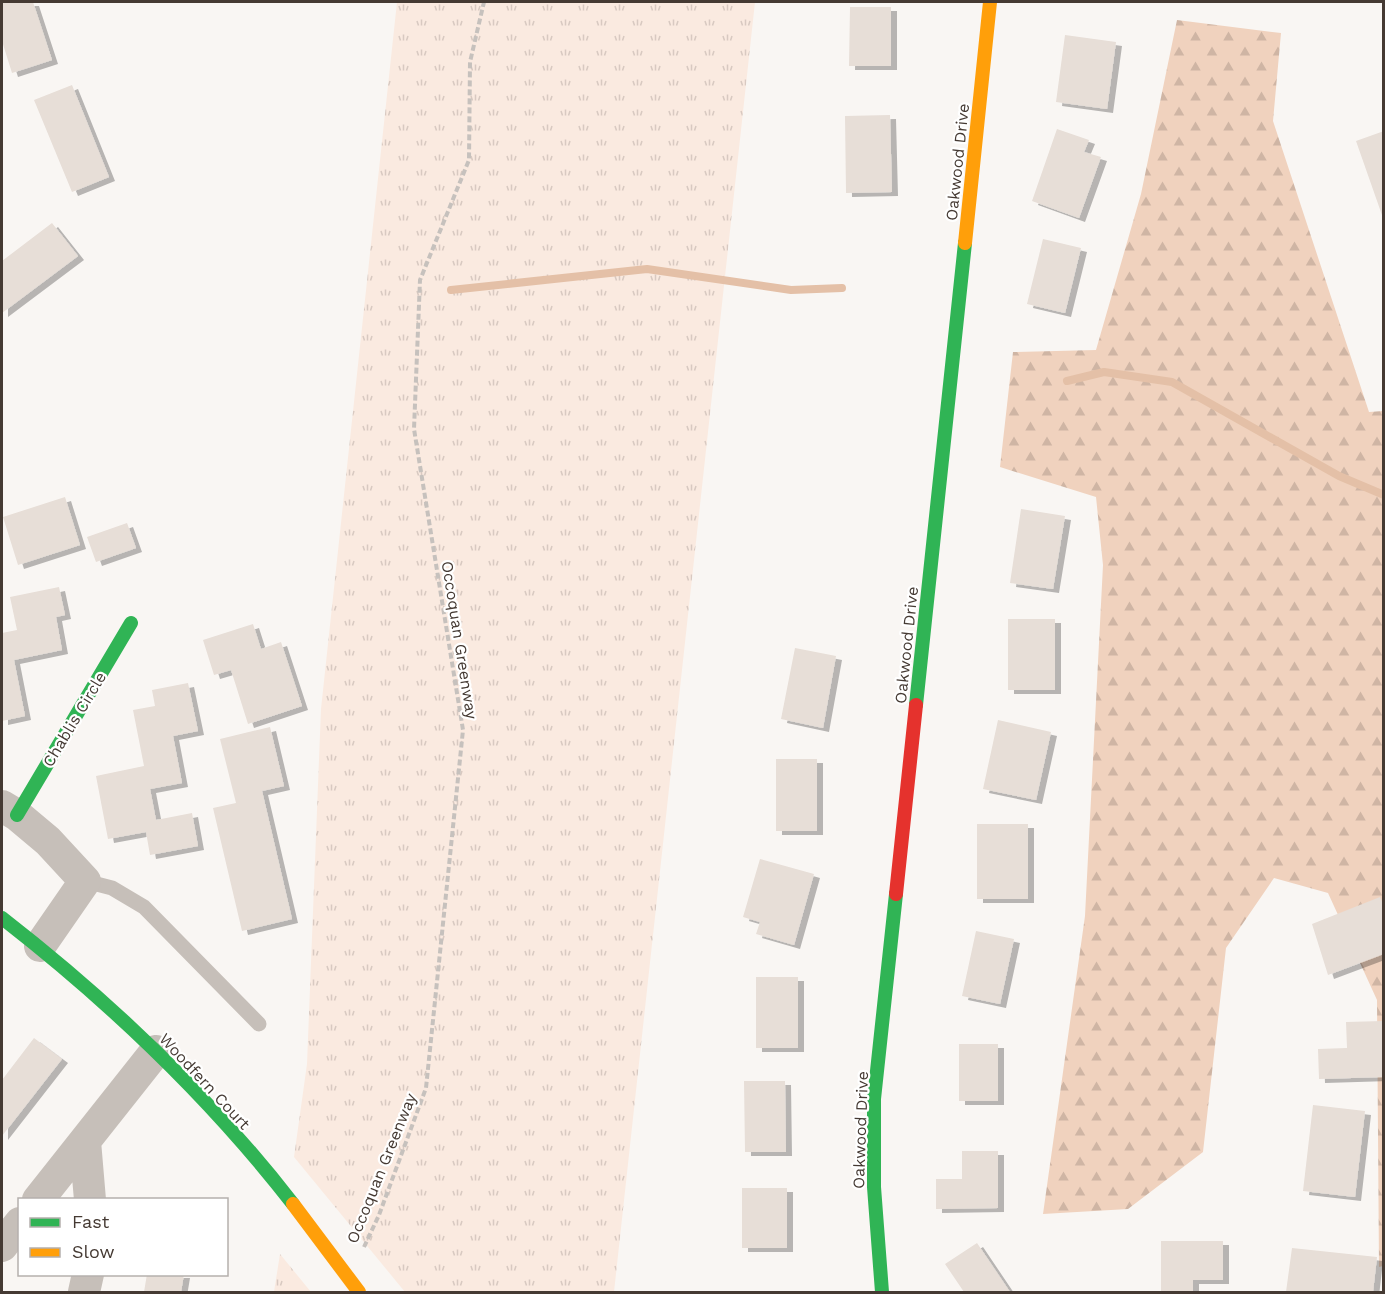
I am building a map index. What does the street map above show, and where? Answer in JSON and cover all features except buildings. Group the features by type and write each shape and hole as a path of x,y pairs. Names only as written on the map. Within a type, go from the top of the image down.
{"street":[{"name":"Oakwood Drive","path":"882,1293 874,1187 874,1099 990,2"},
{"name":"Chablis Circle","path":"85,880 48,841 10,811 131,623"},
{"path":"40,946 85,880"},
{"name":"Woodfern Court","path":"2,918 40,946 92,990 156,1051 234,1134 306,1220 358,1293"},
{"path":"40,1198 156,1051"},
{"path":"85,1141 90,1198"},
{"path":"2,1246 18,1226"},
{"path":"84,1293 88,1276"}],"lane":[{"path":"85,880 112,888 144,908 259,1024"}],"path":[{"name":"Occoquan Greenway","path":"348,1277 379,1215 426,1088 463,730 414,429 420,280 469,159 470,62 484,2"}],"green space":[{"path":"397,2 755,2 614,1292 405,1292 294,1157 307,1064 321,709"},
{"path":"1177,20 1281,33 1273,121 1369,412 1383,411 1383,1266 1379,1267 1377,1000 1328,893 1274,878 1226,948 1203,1152 1128,1209 1043,1214 1085,916 1103,565 1096,497 1000,467 1013,352 1096,350 1141,194"},
{"path":"280,1254 311,1292 274,1292"}],"waterway":[{"path":"451,290 647,269 791,290 842,288"},
{"path":"1067,381 1104,372 1172,382 1339,476 1384,495"}],"traffic: fast":[{"path":"916,705 965,243"},
{"path":"17,815 131,623"},
{"path":"882,1292 874,1187 874,1099 896,894"},
{"path":"2,918 81,983 156,1052 227,1126 293,1204"}],"traffic: slow":[{"path":"965,243 990,2"},
{"path":"293,1204 359,1292"}],"traffic: jam":[{"path":"896,894 916,705"}]}
